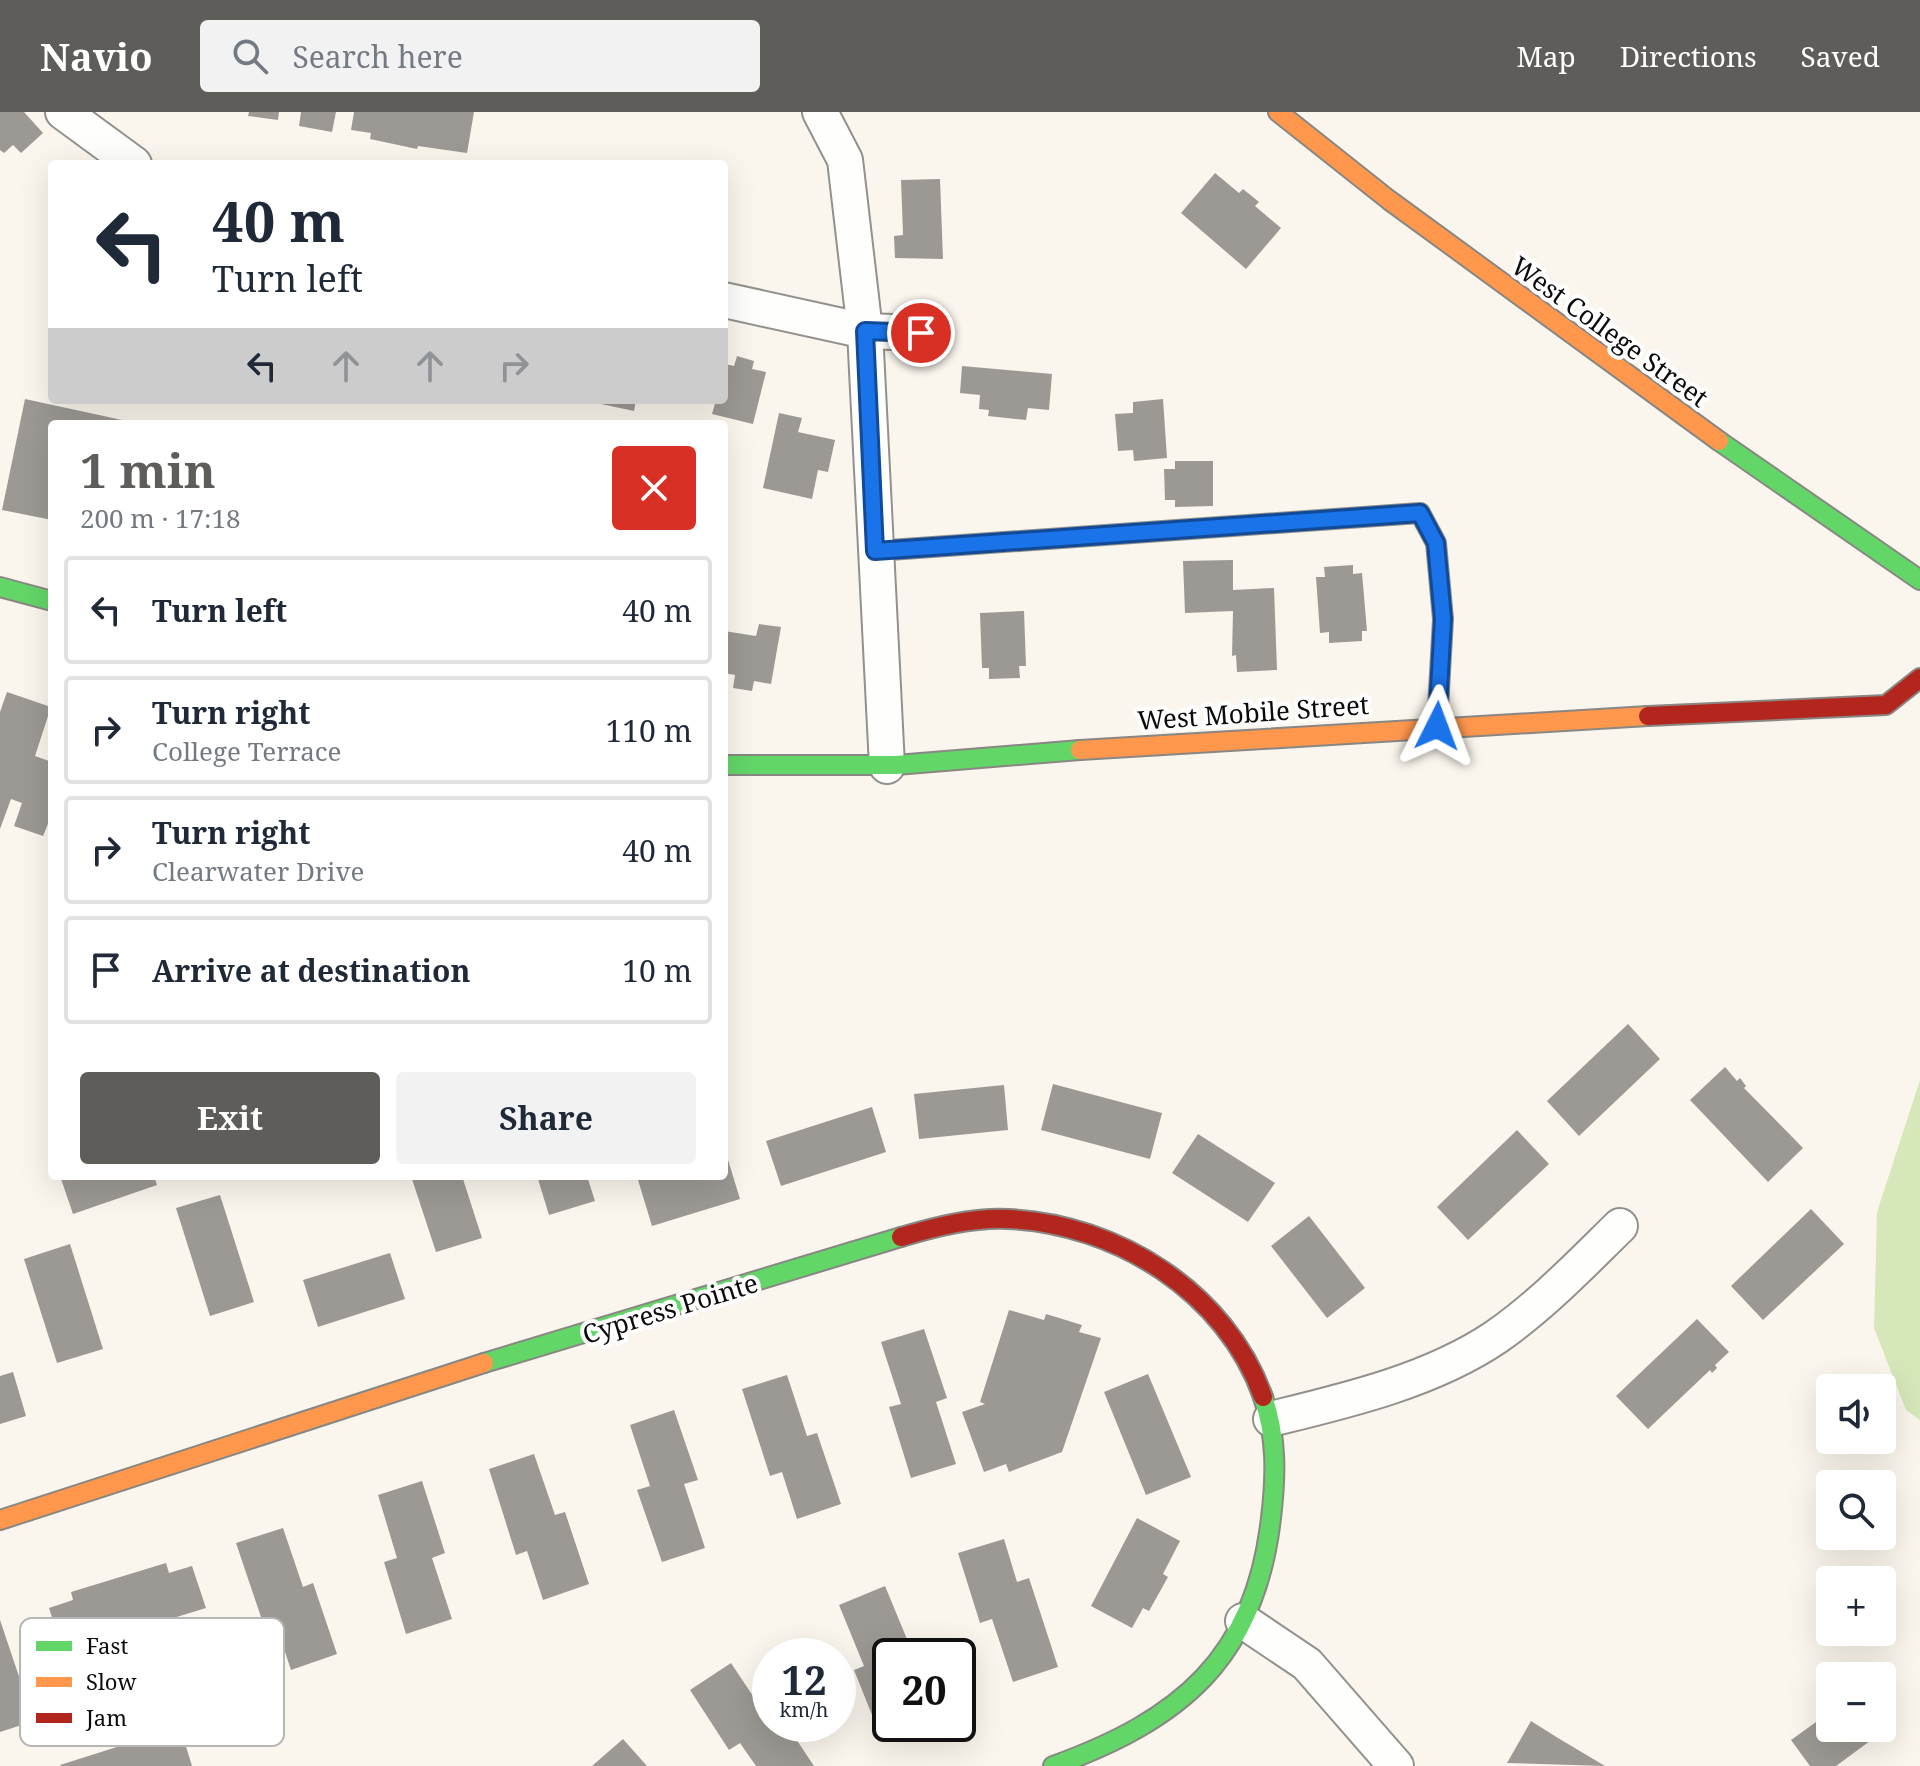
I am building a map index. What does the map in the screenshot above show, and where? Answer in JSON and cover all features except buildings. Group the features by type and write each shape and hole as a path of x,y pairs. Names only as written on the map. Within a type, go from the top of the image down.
{"street":[{"path":"63,112 129,160"},
{"path":"820,112 845,160 865,331 887,766"},
{"name":"West College Street","path":"1278,112 1389,200 1636,384 1920,580"},
{"path":"728,301 865,331 921,333"},
{"path":"0,587 48,600"},
{"name":"West Mobile Street","path":"728,765 774,769 887,766 1437,726 1886,705 1920,678"},
{"name":"Cypress Pointe","path":"0,1520 443,1375 925,1230 967,1221 1011,1219 1054,1225 1136,1254 1176,1278 1211,1310 1248,1363 1271,1419 1274,1497 1265,1567 1243,1621 1204,1676 1162,1716 1085,1754 1053,1766"},
{"path":"1271,1419 1335,1403 1399,1381 1448,1362 1493,1339 1537,1306 1620,1226"},
{"path":"1243,1621 1307,1664 1396,1766"}],"lane":[{"path":"875,551 1420,513 1436,543 1443,619 1437,726"}],"green space":[{"path":"1920,1080 1920,1420 1906,1410 1896,1384 1896,1374 1892,1374 1874,1328 1877,1212"}],"traffic: fast":[{"path":"1719,441 1920,580"},
{"path":"0,587 48,600"},
{"path":"728,765 896,765 1080,750"},
{"path":"484,1363 901,1237"},
{"path":"1053,1766 1138,1728 1174,1704 1204,1678 1228,1646 1248,1610 1262,1567 1271,1518 1274,1457 1271,1427 1263,1397"}],"traffic: slow":[{"path":"1278,112 1389,200 1719,441"},
{"path":"1080,750 1648,716"},
{"path":"0,1520 484,1363"}],"traffic: jam":[{"path":"1648,716 1886,705 1920,678"},
{"path":"901,1237 968,1221 1009,1219 1049,1224 1089,1234 1127,1250 1163,1270 1195,1296 1223,1326 1246,1359 1263,1397"}],"route":[{"path":"921,333 865,331 875,551 1420,513 1436,543 1443,619 1437,726"}]}
